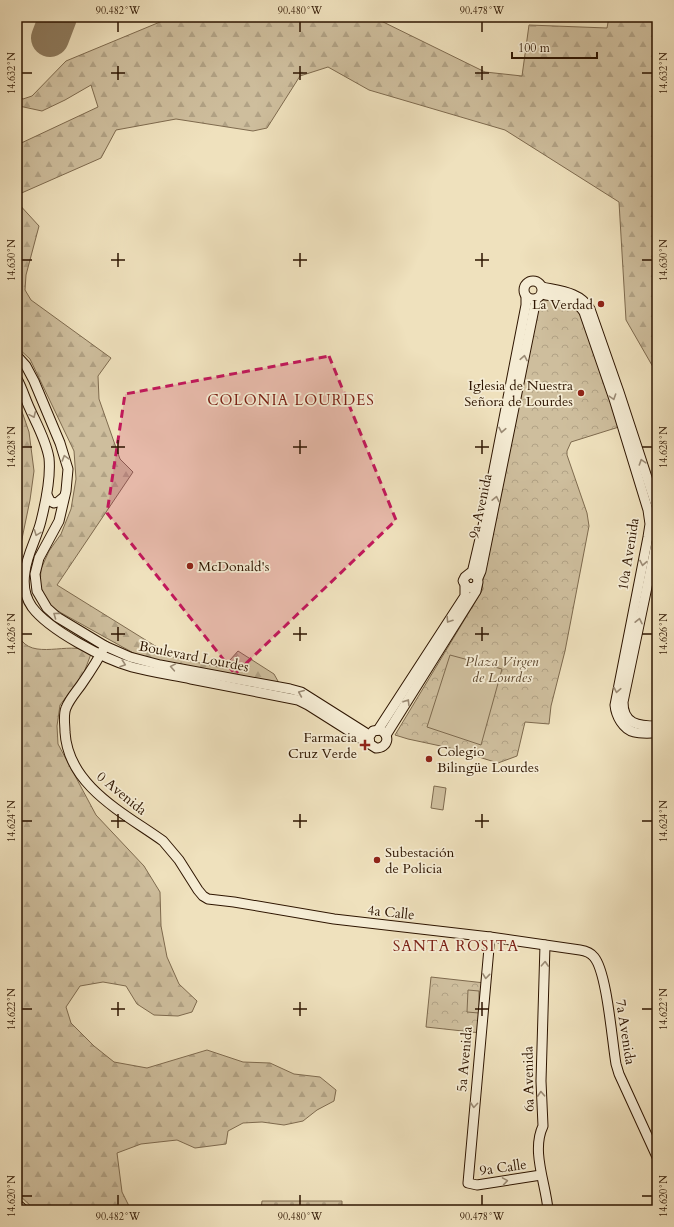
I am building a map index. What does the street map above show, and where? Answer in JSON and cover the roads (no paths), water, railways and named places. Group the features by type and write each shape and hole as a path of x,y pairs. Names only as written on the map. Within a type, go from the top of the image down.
{"main road":[{"path":"536,281 540,294 530,299 526,296 524,289 529,282 536,281"},
{"name":"9a Avenida","path":"476,578 482,565 540,294"},
{"name":"10a Avenida","path":"540,294 577,296 583,300 590,309 621,398 656,505 657,513"},
{"name":"10a Avenida","path":"540,294 572,302 578,305 584,312 648,510 649,529 644,579 623,699 624,713 633,727"},
{"name":"9a Avenida","path":"382,733 472,598 483,526 525,312 526,296"},
{"name":"Boulevard Lourdes","path":"17,356 30,372 65,457 68,469 64,497 57,526 37,563 35,578 37,591 43,603 54,614 105,646 130,657 160,665 301,692 370,740"},
{"name":"Boulevard Lourdes","path":"17,380 49,457 47,495 38,531 27,558 24,573 26,593 32,606 46,621 100,655 131,667 298,700 370,740"},
{"path":"47,495 50,501 54,503 59,502 64,497"},
{"name":"10a Avenida","path":"644,579 657,539"},
{"path":"382,733 465,596 466,586 463,581 465,576 468,574 476,578 472,588 466,586"},
{"name":"0 Avenida","path":"105,646 66,709 65,734 69,753 85,781 94,792 162,841 172,850 202,895 208,899 234,902"},
{"path":"657,726 633,727 636,732 657,732"},
{"path":"373,731 382,733 387,741 382,747 376,748 370,740 373,731"},
{"name":"4a Calle","path":"234,902 334,919 490,937 545,945"},
{"name":"5a Avenida","path":"468,1183 490,937"},
{"name":"7a Avenida","path":"545,945 585,951 593,955 598,962 605,988 616,1064 657,1157"},
{"name":"6a Avenida","path":"545,945 541,1026 543,1126 540,1132 539,1144 541,1175 548,1210"},
{"name":"9a Calle","path":"468,1183 477,1185 541,1175"},
{"path":"17,1204 24,1210"}],"place":[{"name":"La Verdad","path":"601,304"},
{"name":"Iglesia de Nuestra Señora de Lourdes","path":"581,393"},
{"name":"McDonald's","path":"190,566"},
{"name":"Farmacia Cruz Verde","path":"365,745"},
{"name":"Colegio Bilingüe Lourdes","path":"429,759"},
{"name":"Subestación de Policia","path":"377,860"}],"district":[{"name":"COLONIA LOURDES","path":"291,400"},
{"name":"SANTA ROSITA","path":"456,946"}],"park label":[{"name":"Plaza Virgen de Lourdes","path":"502,670"}]}
